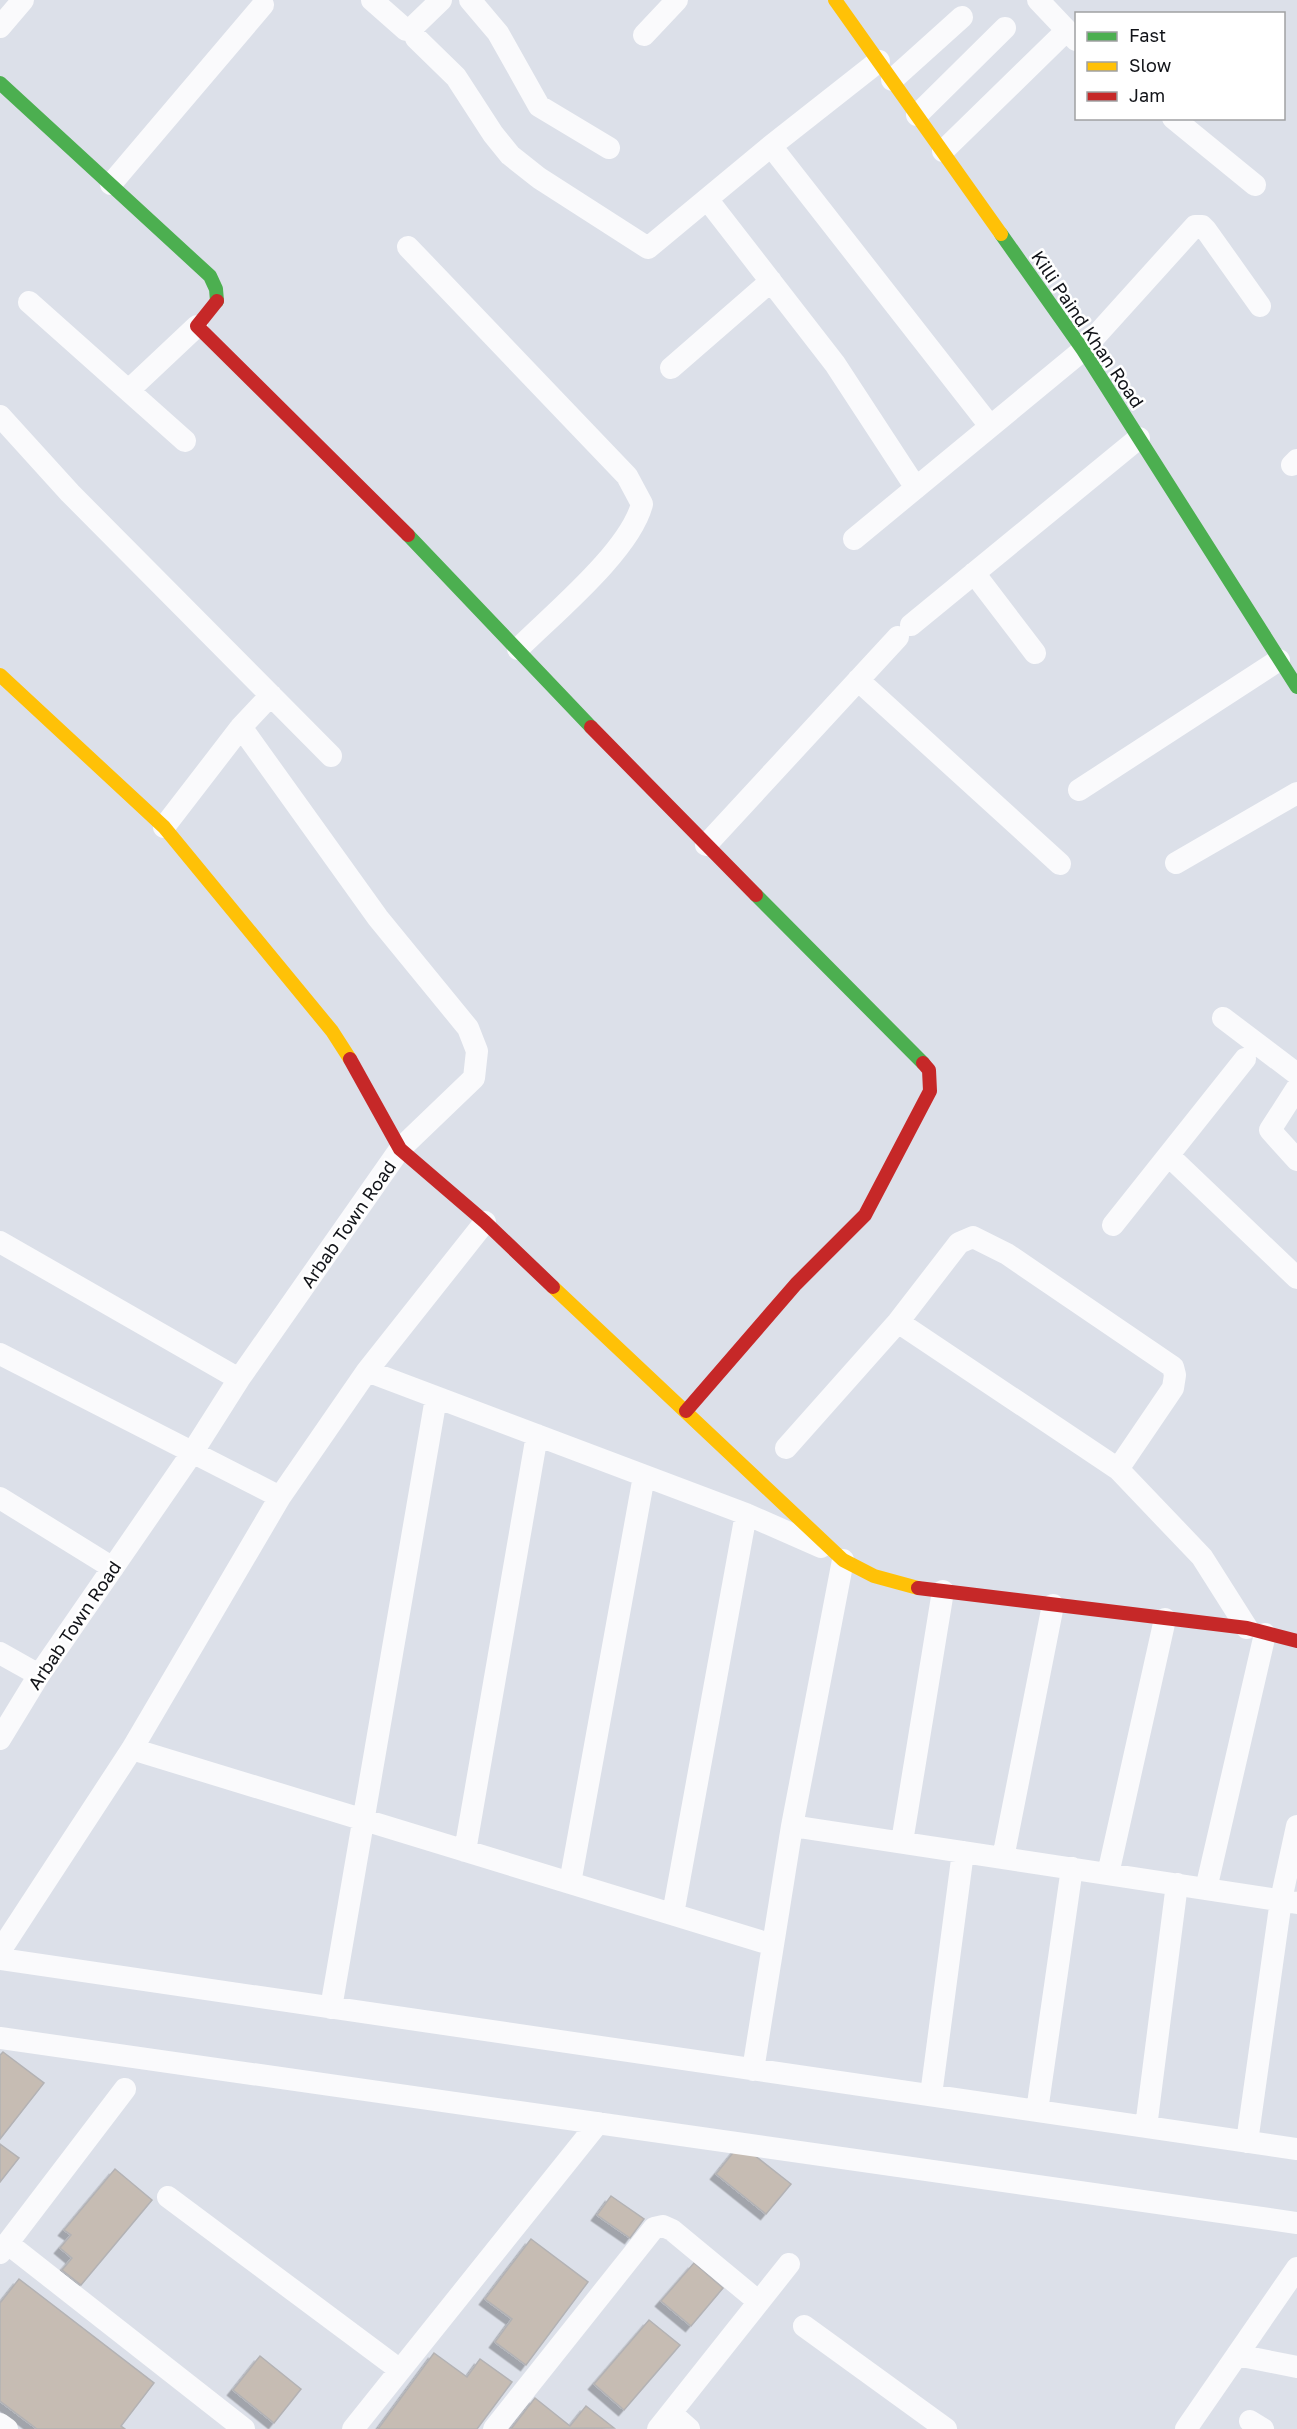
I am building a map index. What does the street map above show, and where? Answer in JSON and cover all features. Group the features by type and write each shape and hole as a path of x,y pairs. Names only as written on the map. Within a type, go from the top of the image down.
{"street":[{"path":"0,27 23,0"},
{"path":"372,0 405,30 411,29 441,0"},
{"path":"470,0 498,33 539,106 609,148"},
{"path":"644,35 677,0"},
{"name":"Killi Paind Khan Road","path":"835,0 1083,350 1297,687"},
{"path":"943,151 1072,35 1038,0"},
{"path":"111,183 263,5"},
{"path":"892,80 962,17"},
{"path":"917,115 1005,28"},
{"path":"416,38 456,77 493,134 510,155 539,178 642,247 648,248 771,146 879,61"},
{"path":"0,83 210,276 216,289 218,300 196,326 129,390"},
{"path":"1175,120 1255,184"},
{"path":"771,146 990,426"},
{"path":"707,199 835,364 916,488"},
{"path":"854,538 1083,350 1195,226 1202,226 1206,230 1260,306"},
{"path":"408,247 627,476 642,504 639,517 616,551 518,649"},
{"path":"671,368 771,281"},
{"path":"29,302 185,441"},
{"path":"196,326 449,576 644,784 897,1034 929,1070 930,1091 866,1215 796,1284 686,1411"},
{"path":"0,416 70,494 331,756"},
{"path":"706,845 905,631 1139,438"},
{"path":"974,573 1035,653"},
{"path":"1079,790 1279,660"},
{"path":"0,675 164,827 332,1031 366,1083 400,1149 485,1222 840,1557"},
{"path":"858,680 1060,864"},
{"path":"164,827 241,727 271,695"},
{"name":"Arbab Town Road","path":"0,1739 39,1675 192,1453 239,1379 400,1149 474,1078 477,1052 468,1028 378,918 241,727"},
{"path":"1176,864 1297,793"},
{"path":"1223,1018 1297,1074"},
{"path":"1113,1225 1245,1059"},
{"path":"1297,1088 1269,1130 1297,1160"},
{"path":"1169,1156 1297,1278"},
{"path":"0,1951 132,1749 280,1497 367,1371 485,1222"},
{"path":"786,1448 898,1322 959,1243 973,1237 1006,1254 1173,1367 1175,1375 1173,1388 1118,1469"},
{"path":"0,1242 239,1379"},
{"path":"898,1322 1118,1469 1202,1557 1256,1631 1206,1889"},
{"path":"0,1354 280,1497"},
{"path":"367,1371 746,1514 840,1557 874,1576 915,1588 1256,1631 1297,1641"},
{"path":"330,2008 365,1820 436,1398"},
{"path":"465,1851 537,1436"},
{"path":"570,1883 644,1476"},
{"path":"0,1498 113,1568"},
{"path":"673,1914 746,1514"},
{"path":"753,2070 792,1826 840,1557"},
{"path":"902,1842 943,1591"},
{"path":"1003,1858 1053,1605"},
{"path":"1108,1874 1165,1619"},
{"path":"0,1653 39,1675"},
{"path":"132,1749 773,1945"},
{"path":"792,1826 1289,1902"},
{"path":"1247,2142 1289,1902 1297,1826"},
{"path":"932,2095 963,1852"},
{"path":"1037,2111 1072,1868"},
{"path":"1289,1902 1297,1878"},
{"path":"1146,2127 1177,1884"},
{"path":"0,1959 1297,2149"},
{"path":"0,2038 1297,2223"},
{"path":"125,2089 4,2248 244,2429"},
{"path":"353,2429 598,2123"},
{"path":"168,2197 400,2370"},
{"path":"494,2429 654,2228 663,2226 672,2230 759,2302"},
{"path":"689,2429 664,2421 789,2264"},
{"path":"1186,2429 1297,2268"},
{"path":"804,2326 946,2429"},
{"path":"1237,2355 1297,2367"},
{"path":"0,2424 7,2429"}],"building":[{"path":"3,2052 44,2083 0,2139 0,2055"},
{"path":"0,2144 19,2158 0,2182"},
{"path":"740,2144 791,2184 766,2214 716,2174"},
{"path":"115,2169 152,2200 81,2285 62,2270 72,2258 60,2248 71,2235 64,2230"},
{"path":"611,2196 644,2219 630,2238 597,2215"},
{"path":"531,2239 588,2282 526,2365 495,2342 512,2319 485,2299"},
{"path":"694,2263 723,2288 691,2326 661,2301"},
{"path":"19,2279 154,2383 121,2426 125,2429 37,2429 0,2401 0,2303"},
{"path":"649,2320 680,2345 624,2410 594,2384"},
{"path":"434,2353 467,2377 480,2359 512,2382 477,2429 378,2429"},
{"path":"260,2356 301,2389 274,2423 233,2390"},
{"path":"535,2398 570,2426 586,2406 614,2428 511,2429"}],"traffic: fast":[{"path":"0,83 210,276 216,289 217,301"},
{"path":"1001,234 1083,350 1297,687"},
{"path":"408,535 591,727"},
{"path":"756,895 923,1063"}],"traffic: slow":[{"path":"835,0 1001,234"},
{"path":"0,675 164,827 332,1031 350,1059"},
{"path":"553,1287 843,1560 874,1576 918,1588"}],"traffic: jam":[{"path":"217,301 197,326 408,535"},
{"path":"591,727 756,895"},
{"path":"350,1059 400,1149 485,1222 553,1287"},
{"path":"686,1411 796,1284 865,1215 930,1091 929,1070 923,1063"},
{"path":"918,1588 1247,1628 1297,1641"}]}
